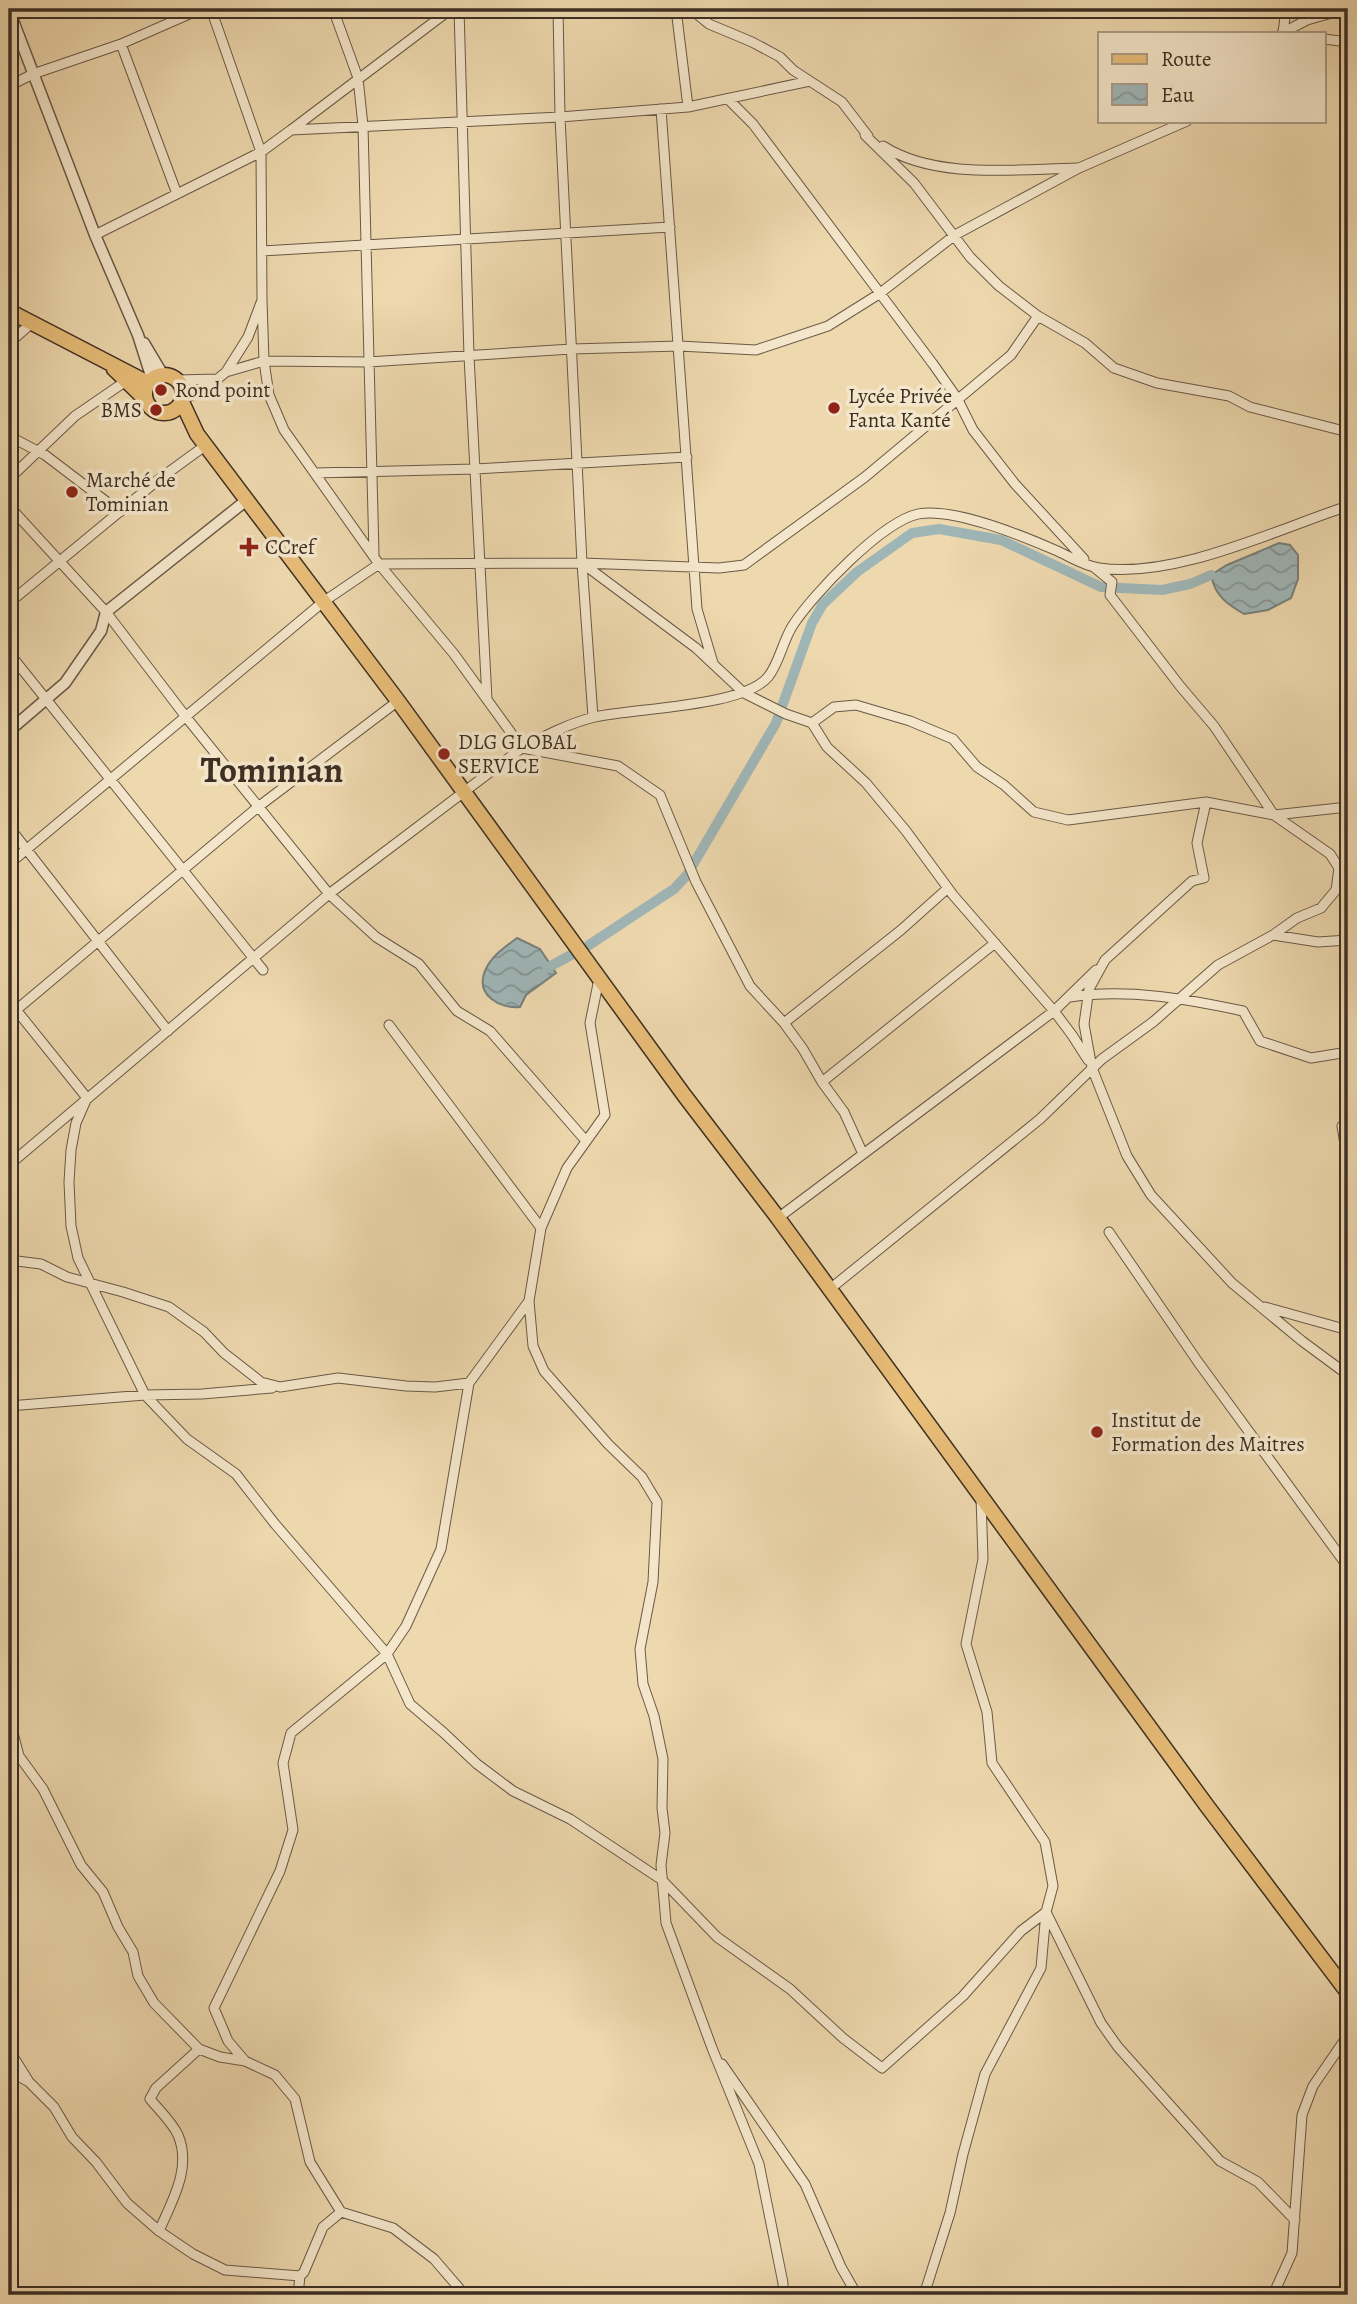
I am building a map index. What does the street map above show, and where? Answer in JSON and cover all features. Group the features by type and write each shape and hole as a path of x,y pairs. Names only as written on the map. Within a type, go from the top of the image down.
{"main road":[{"path":"9,311 108,364 154,379 178,380 182,387 182,401 201,440"},
{"path":"108,364 146,400"},
{"path":"154,379 145,392 150,408 178,421 201,440 248,499 684,1095 778,1218 1207,1805 1348,1993"},
{"path":"161,413 173,411 182,401"}],"street":[{"path":"9,86 33,74 121,44 201,9"},
{"path":"211,9 261,152 264,361 269,395 284,430 377,560 454,654 522,748 618,766 660,795 696,882 750,986 803,1048 822,1082 844,1112 863,1154"},
{"path":"332,9 358,78 363,126 368,362 377,560"},
{"path":"95,235 261,152 451,9"},
{"path":"459,9 469,356 487,702"},
{"path":"558,9 560,117 582,563 593,717"},
{"path":"677,9 688,107"},
{"path":"691,9 709,24 752,41 780,57 842,102 865,135 914,183 970,257 999,286 1038,316 1085,344 1114,368 1157,383 1229,397 1250,407 1348,432"},
{"path":"1283,32 1286,9"},
{"path":"1285,32 1307,20 1346,9"},
{"path":"9,10 95,235 154,379"},
{"path":"1326,39 1348,41"},
{"path":"121,44 177,194"},
{"path":"291,130 560,117 688,107 810,81"},
{"path":"728,99 761,135 957,398 972,430 1015,484 1076,552 1112,582 1110,595 1214,726 1274,815 1329,854 1344,869 1348,882"},
{"path":"661,109 697,609 714,665"},
{"path":"182,401 204,390 226,372 264,361 368,362 572,349 679,346 757,350 828,326 879,294 954,235 1079,168 1185,122"},
{"path":"865,135 897,155 926,165 1002,170 1079,168"},
{"path":"262,251 670,227"},
{"path":"226,372 248,337 262,300"},
{"path":"9,864 377,560 719,568 744,565 865,477 1011,355 1038,316"},
{"path":"9,342 33,322"},
{"path":"178,380 215,379"},
{"path":"9,479 75,416 126,381"},
{"path":"9,436 45,455 120,512"},
{"path":"9,603 120,512 201,440"},
{"path":"315,473 475,469 687,457"},
{"path":"9,731 65,683 101,631 106,612 248,499"},
{"path":"9,506 106,612 186,717 329,894 376,937 419,964 457,1011 490,1031 586,1141"},
{"path":"9,1165 329,894 522,748 551,732 593,717 709,701 744,693 768,678 792,626 827,583 899,521 921,514 959,517 1019,534 1094,568 1132,570 1188,561 1348,506"},
{"path":"582,563 646,610 744,693 772,708 812,723 827,747 866,783 948,888 1072,1035 1092,1068 1127,1156 1150,1195 1233,1283 1348,1375"},
{"path":"9,653 263,970"},
{"path":"12,1013 258,807 398,701"},
{"path":"812,723 834,707 856,705 910,722 953,739 977,767 1004,785 1034,812 1068,820 1206,802 1274,815 1348,807"},
{"path":"778,1218 1054,1011 1105,960 1192,881 1204,878 1196,843 1206,802"},
{"path":"9,827 168,1031"},
{"path":"830,1289 1040,1119 1092,1068 1128,1042 1218,965 1273,935 1297,918 1321,908 1336,890 1344,869"},
{"path":"784,1023 901,930 948,888"},
{"path":"1273,935 1318,942 1348,940"},
{"path":"822,1082 995,943"},
{"path":"1092,1068 1084,1024 1088,994 1105,960"},
{"path":"600,977 590,1023 605,1115 567,1168 541,1228 529,1301 533,1346 544,1371 608,1444 642,1477 657,1502 653,1582 640,1650 643,1684 654,1716 663,1759 662,1808 665,1833 661,1865 666,1923 759,2164 783,2283 783,2295"},
{"path":"1070,997 1088,994 1181,998 1243,1011 1259,1041 1311,1058 1348,1052"},
{"path":"9,1001 12,1013 87,1098"},
{"path":"389,1025 541,1228"},
{"path":"87,1098 76,1123 71,1150 71,1226 78,1258 145,1395 187,1439 236,1474 275,1524 387,1654 410,1704 477,1764 513,1791 570,1819 662,1880 717,1937 790,1989 843,2038 882,2068 963,1996 1020,1931 1046,1912"},
{"path":"1342,1126 1348,1163"},
{"path":"1109,1232 1198,1362 1348,1567"},
{"path":"9,1260 41,1264 67,1277 169,1307 204,1332 224,1353 261,1382 279,1387"},
{"path":"245,2061 228,2042 214,2008 275,1884 293,1830 283,1763 291,1733 387,1654 406,1626 440,1549 469,1383 529,1301"},
{"path":"1260,1306 1348,1330"},
{"path":"9,1406 145,1395 202,1394 279,1387 338,1377 406,1386 435,1387 469,1383"},
{"path":"924,2295 950,2213 985,2074 1041,1968 1046,1912 1053,1886 1045,1842 992,1763 987,1712 966,1644 983,1559 981,1495"},
{"path":"9,1717 19,1756 43,1789 81,1865 103,1892 118,1927 133,1952 138,1976 153,2003 199,2049 220,2057 245,2061 275,2075 295,2099 310,2162 341,2212 393,2228 434,2259 465,2295"},
{"path":"1046,1912 1096,2014 1118,2046 1220,2161 1258,2182 1295,2220"},
{"path":"1273,2295 1292,2253 1302,2115 1313,2086 1348,2035"},
{"path":"712,2048 805,2184 841,2267 857,2295"},
{"path":"9,2049 29,2082 54,2107 72,2137 96,2162 127,2203 159,2231 193,2254 225,2270 300,2276"},
{"path":"159,2231 184,2163 177,2134 150,2099 156,2088 199,2049"},
{"path":"9,2071 29,2082"},
{"path":"298,2295 300,2276 323,2228 341,2212"}],"water":[{"path":"1279,543 1290,545 1298,555 1298,579 1291,598 1268,610 1244,614 1232,607 1215,589 1211,575 1227,565"},
{"path":"517,938 540,949 556,973 526,995 520,1007 512,1007 491,999 483,987 483,980 491,961"}],"waterway":[{"path":"589,945 674,889 687,875 776,723 812,623 823,604 857,572 912,533 939,529 1001,540 1101,587 1162,590 1190,584 1211,575"},
{"path":"547,968 571,955"}],"place":[{"name":"Rond point","path":"161,390"},
{"name":"Lycée Privée Fanta Kanté","path":"834,408"},
{"name":"BMS","path":"156,410"},
{"name":"Marché de Tominian","path":"72,492"},
{"name":"CCref","path":"249,547"},
{"name":"DLG GLOBAL SERVICE","path":"444,754"},
{"name":"Institut de Formation des Maitres","path":"1097,1432"}],"district":[{"name":"Tominian","path":"272,770"}]}
